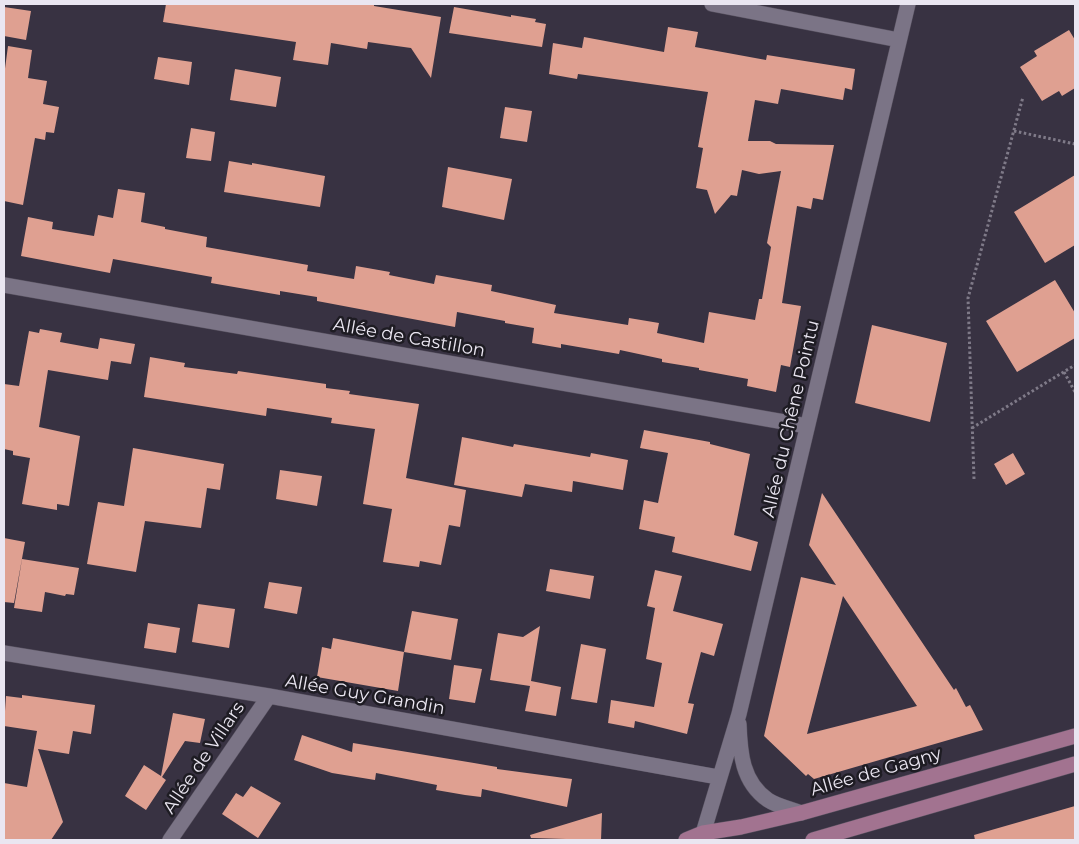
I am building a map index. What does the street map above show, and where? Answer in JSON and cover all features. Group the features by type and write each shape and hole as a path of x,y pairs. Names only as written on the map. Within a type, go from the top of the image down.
{"main road":[{"name":"Allée de Gagny","path":"686,840 801,813 1075,736"},
{"path":"813,840 1075,764"}],"street":[{"path":"712,4 899,40"},
{"name":"Allée du Chêne Pointu","path":"702,837 718,777 739,714 802,458 807,426 829,344 908,4"},
{"name":"Allée de Castillon","path":"4,285 807,426"},
{"name":"Allée Guy Grandin","path":"4,653 269,696 718,777"},
{"name":"Allée de Villars","path":"170,840 269,696"},
{"path":"739,714 740,749 746,776 759,792 770,801 801,813"}],"path":[{"path":"974,479 968,298 1023,97"},
{"path":"1014,131 1075,144"},
{"path":"972,428 1075,365"},
{"path":"1064,372 1075,392"}],"building":[{"path":"166,4 374,4 374,6 441,17 431,78 411,48 368,42 367,49 331,43 328,65 293,60 296,42 163,22"},
{"path":"4,7 31,11 26,40 4,36"},
{"path":"454,7 511,17 511,15 536,19 535,22 546,24 542,47 449,33"},
{"path":"668,27 698,32 695,47 766,60 767,55 855,69 852,90 845,88 843,100 781,89 778,104 755,100 748,141 770,141 776,144 834,145 823,200 813,198 811,209 797,206 782,303 801,306 790,367 781,365 776,392 747,386 748,379 662,362 662,359 620,350 619,354 561,344 561,348 532,343 534,328 457,312 455,327 317,301 317,297 280,291 280,295 211,283 212,277 113,259 110,273 21,256 28,217 53,222 52,229 94,236 98,215 113,218 118,189 145,193 141,222 165,227 165,229 207,237 206,247 308,265 307,271 354,279 356,266 390,272 389,275 434,284 436,275 492,285 491,291 556,305 554,313 628,325 629,318 659,323 657,333 704,343 709,312 755,320 759,299 762,299 771,247 767,243 781,171 759,174 742,170 737,196 731,195 715,214 707,190 696,188 703,148 698,147 708,92 578,74 577,79 549,74 553,43 582,48 584,37 664,52"},
{"path":"1069,30 1075,40 1075,88 1062,96 1059,91 1042,101 1020,67 1037,56 1034,51"},
{"path":"8,46 32,50 28,78 47,81 43,104 59,107 54,133 46,132 45,140 35,138 23,205 4,201 4,76"},
{"path":"158,57 192,62 189,85 154,79"},
{"path":"235,69 281,77 276,107 230,100"},
{"path":"505,107 532,111 527,142 500,138"},
{"path":"191,128 215,132 211,161 186,158"},
{"path":"229,161 252,165 252,163 325,176 320,207 224,192"},
{"path":"448,167 512,179 504,220 442,207"},
{"path":"1075,175 1075,245 1045,263 1014,212"},
{"path":"1055,280 1075,313 1075,338 1017,372 986,321"},
{"path":"872,325 947,343 930,422 855,403"},
{"path":"40,329 62,333 60,342 98,349 100,338 135,344 131,364 111,361 108,380 48,370 39,427 80,436 69,506 57,504 57,510 22,504 30,458 13,455 13,451 4,449 4,384 19,386 29,331 39,333"},
{"path":"150,357 185,363 184,367 237,374 238,371 326,384 326,388 350,391 349,394 419,404 406,478 466,490 460,527 449,525 441,565 420,561 419,567 383,562 392,509 363,504 375,429 331,423 332,418 267,408 266,416 144,397"},
{"path":"644,430 710,442 710,444 750,454 734,535 758,542 751,571 672,552 675,537 639,529 644,500 658,503 668,453 640,448"},
{"path":"462,437 513,447 514,444 590,457 591,453 628,460 623,490 573,481 572,492 525,484 522,497 454,485"},
{"path":"133,448 224,464 220,490 207,488 201,528 145,521 136,572 87,564 98,502 124,506"},
{"path":"1013,453 1025,474 1006,485 994,464"},
{"path":"280,470 322,476 317,506 276,499"},
{"path":"822,493 954,690 956,688 966,707 970,705 983,730 814,779 808,774 806,776 764,736 801,577 836,585 809,545","holes":["843,596 917,706 807,734"]},
{"path":"4,538 25,542 14,603 4,602"},
{"path":"22,559 79,568 74,595 66,594 65,596 45,592 42,612 14,608"},
{"path":"550,569 594,576 590,599 546,591"},
{"path":"655,570 682,576 673,611 723,624 714,656 701,652 688,703 694,704 687,734 635,721 634,728 608,723 611,700 654,707 662,663 646,659 655,608 647,606"},
{"path":"269,582 302,587 297,614 264,608"},
{"path":"198,604 235,609 229,648 192,642"},
{"path":"412,611 458,619 451,660 404,652"},
{"path":"148,623 180,628 176,653 144,648"},
{"path":"540,626 531,681 561,687 556,716 525,711 530,686 490,680 498,633 523,637"},
{"path":"333,638 404,652 398,691 317,677 322,647 331,649"},
{"path":"581,644 606,649 597,703 571,699"},
{"path":"454,665 482,669 475,703 449,699"},
{"path":"22,695 95,705 91,734 73,731 69,754 38,749 63,822 51,840 4,840 4,783 27,787 37,731 4,726 6,696 22,698"},
{"path":"173,713 205,719 200,743 185,741 162,777 166,780 146,810 125,796 144,765 161,776"},
{"path":"302,735 352,752 353,743 497,767 497,769 572,779 567,807 482,789 481,797 436,790 437,785 376,773 375,780 332,773 294,760"},
{"path":"251,786 281,803 258,838 222,814 236,793 243,797"},
{"path":"1075,806 1075,840 975,840 974,835"},
{"path":"602,813 601,840 531,838 530,835"}]}
